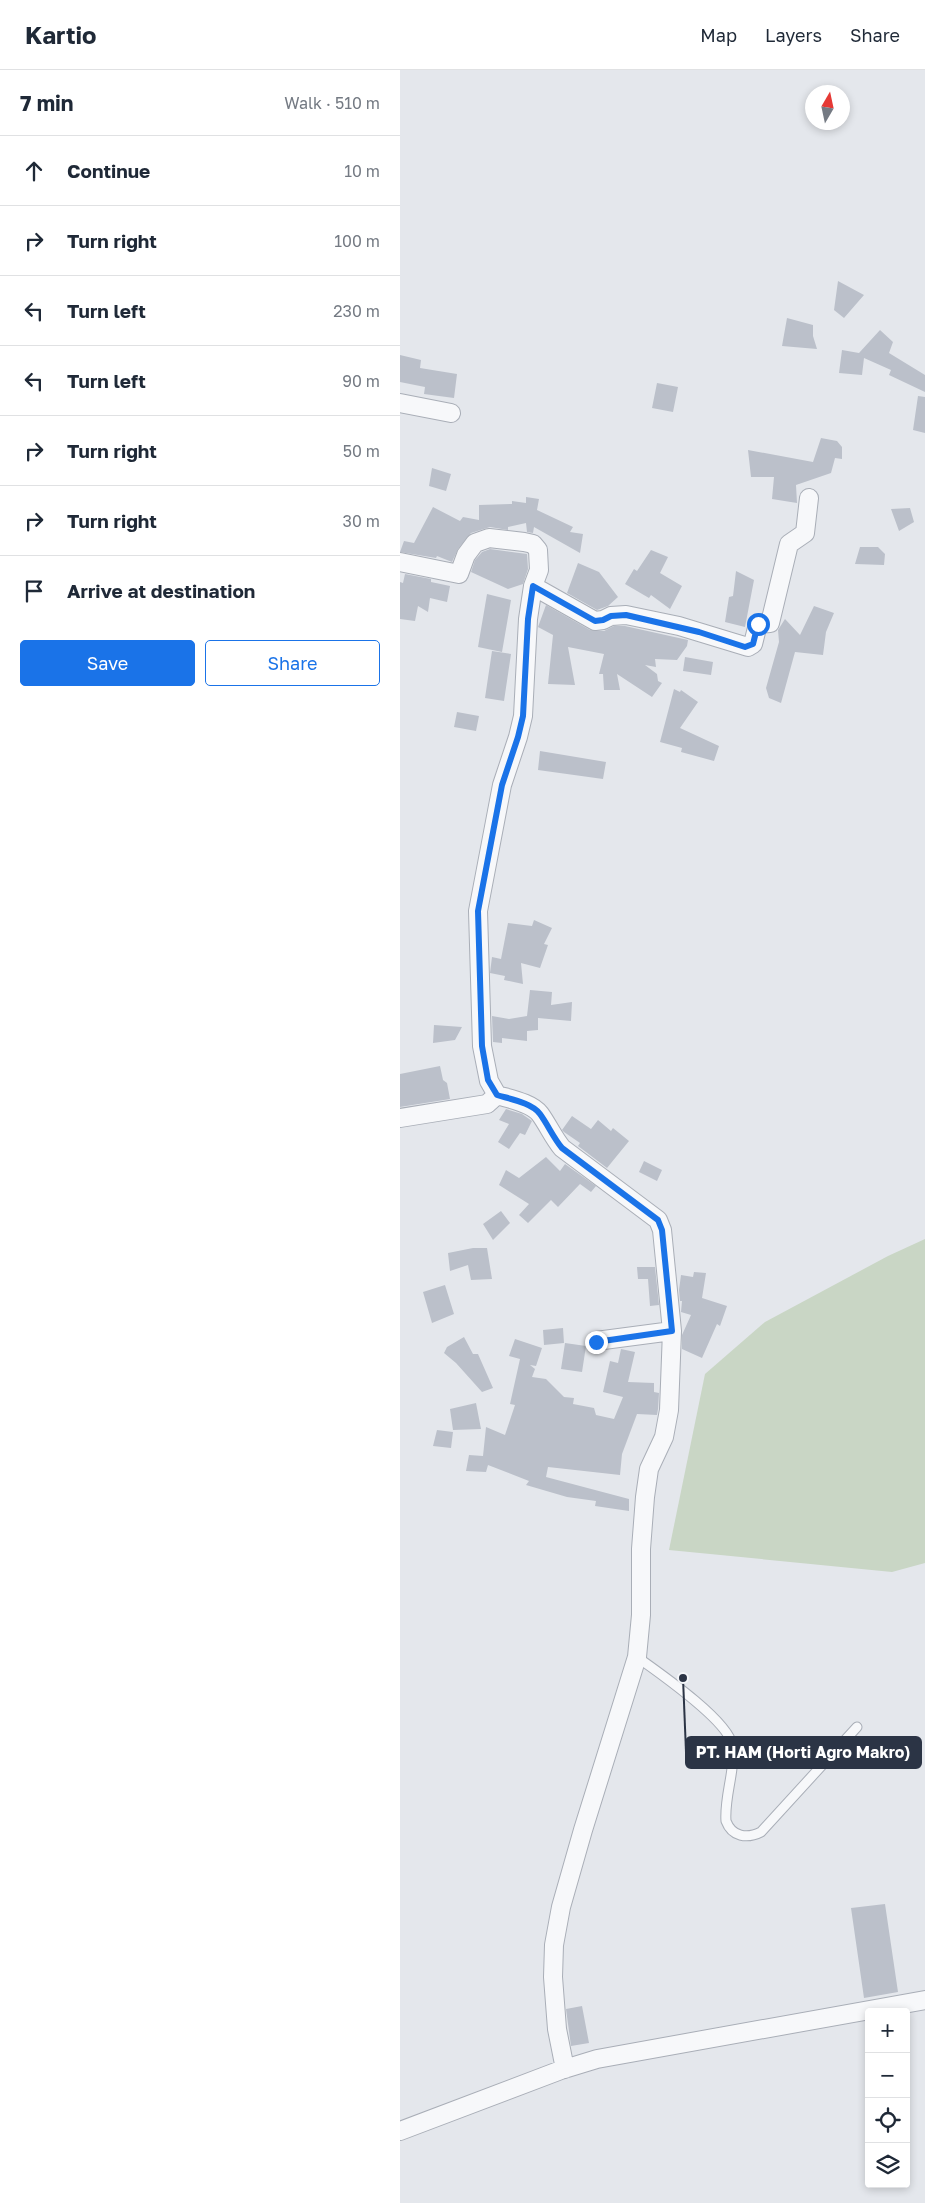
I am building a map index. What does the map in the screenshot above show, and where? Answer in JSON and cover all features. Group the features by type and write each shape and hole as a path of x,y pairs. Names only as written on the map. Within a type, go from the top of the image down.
{"street":[{"path":"400,403 451,413"},
{"path":"533,586 595,621 611,616 626,615 679,626 748,647 753,644 758,624 770,623 789,544 806,533 809,498"},
{"path":"400,562 459,574 466,555 475,543 488,538 533,544 538,550 539,570 533,586 528,619 523,716 502,785 478,911 482,1046 488,1080 497,1095 521,1102 539,1112 551,1135 562,1148 658,1220 662,1230 672,1331 669,1410 664,1437 649,1469 645,1496 640,1573 641,1615 637,1657 583,1830 561,1907 554,1945 553,1977 556,2020 565,2069"},
{"path":"400,1118 487,1104 497,1095"},
{"path":"596,1342 672,1331"},
{"path":"400,2131 565,2069 597,2059 925,2000"}],"lane":[{"path":"637,1657 687,1694 731,1738 733,1753 726,1821 729,1830 737,1834 754,1836 762,1832 857,1727"}],"green space":[{"path":"925,1239 925,1563 892,1572 669,1550 705,1374 765,1322 888,1256"}],"building":[{"path":"838,281 864,295 844,318 834,310"},
{"path":"787,318 813,325 813,336 817,349 782,346"},
{"path":"880,330 893,342 889,353 925,375 925,392 889,375 891,370 864,358 862,375 839,373 842,350 859,353"},
{"path":"400,355 421,360 420,368 457,374 454,398 424,394 425,387 400,382"},
{"path":"657,383 678,387 673,412 652,408"},
{"path":"918,396 925,397 925,433 913,430"},
{"path":"821,438 837,441 842,447 842,459 835,458 831,473 796,485 797,503 772,499 774,477 751,477 748,450 813,462"},
{"path":"432,468 451,474 446,491 429,486"},
{"path":"526,497 539,499 537,510 573,527 570,532 583,534 580,553 534,527 533,533 527,532 526,523 508,527 508,530 490,527 471,533 458,549 452,562 437,556 436,558 400,552 404,541 414,543 433,507 460,521 463,517 479,520 479,505 512,504 512,501 526,503"},
{"path":"910,508 914,522 899,531 891,509"},
{"path":"860,547 878,547 885,554 884,565 855,564"},
{"path":"490,549 527,554 528,569 523,584 508,589 471,572 475,560 482,552"},
{"path":"651,550 668,557 660,573 682,586 670,609 651,595 649,598 625,584 634,569 637,571"},
{"path":"578,563 599,572 618,597 608,606 597,610 567,593"},
{"path":"736,571 754,580 745,627 725,622 729,597 733,596"},
{"path":"405,574 431,579 431,582 450,586 447,602 430,598 428,612 418,606 415,621 400,619 400,582 403,583"},
{"path":"487,594 511,600 502,652 478,647"},
{"path":"546,605 590,630 604,631 614,626 625,626 688,640 687,646 677,660 655,659 656,667 645,665 657,674 658,681 662,683 652,697 617,674 620,690 604,690 603,674 599,674 604,654 568,647 575,685 548,684 553,635 538,627"},
{"path":"814,606 834,613 826,632 823,655 795,652 781,703 769,698 766,688 779,642 778,630 785,619 800,635"},
{"path":"492,651 511,654 504,701 485,698"},
{"path":"685,657 713,662 711,675 683,671"},
{"path":"674,689 680,692 681,690 698,702 680,728 719,746 714,761 681,752 682,748 660,742"},
{"path":"457,712 479,716 476,731 454,727"},
{"path":"540,751 606,762 603,779 538,770"},
{"path":"534,920 552,928 544,944 548,945 540,968 521,963 523,984 504,980 505,976 490,973 492,957 501,959 508,923 532,926"},
{"path":"530,990 552,992 551,1005 572,1002 571,1021 538,1018 538,1030 527,1031 527,1041 502,1038 502,1043 493,1042 492,1016 509,1019 527,1016"},
{"path":"434,1025 462,1027 455,1040 433,1043"},
{"path":"440,1066 443,1080 447,1083 450,1099 400,1107 400,1074"},
{"path":"506,1109 522,1114 532,1121 525,1135 520,1133 509,1149 498,1142 509,1124 499,1120"},
{"path":"572,1116 591,1129 598,1120 611,1131 613,1128 629,1141 607,1168 578,1146 580,1143 562,1130"},
{"path":"546,1157 560,1171 565,1164 596,1186 591,1192 580,1184 558,1207 551,1200 528,1223 519,1215 529,1204 499,1185 506,1170 519,1178"},
{"path":"644,1161 662,1170 657,1181 639,1172"},
{"path":"501,1211 510,1223 493,1240 483,1224"},
{"path":"473,1248 487,1248 492,1279 471,1280 468,1265 450,1271 448,1253"},
{"path":"637,1267 655,1267 659,1305 650,1306 648,1279 638,1279"},
{"path":"694,1272 706,1273 702,1298 727,1306 720,1326 717,1324 702,1358 682,1349 682,1335 691,1315 681,1312 682,1301 680,1301 679,1290 681,1275 693,1277"},
{"path":"445,1285 454,1314 432,1323 423,1292"},
{"path":"563,1328 564,1343 544,1345 543,1330"},
{"path":"464,1337 473,1354 478,1354 493,1388 482,1392 456,1363 444,1353 447,1347"},
{"path":"515,1339 542,1348 536,1366 530,1365 535,1369 532,1377 546,1379 564,1397 574,1398 573,1404 594,1408 596,1415 614,1419 623,1397 603,1392 610,1361 618,1363 621,1349 635,1352 628,1382 654,1383 654,1392 659,1393 658,1409 657,1415 637,1414 622,1454 620,1475 548,1467 546,1477 629,1499 629,1511 595,1506 596,1501 567,1497 526,1485 529,1481 488,1465 486,1472 466,1471 469,1455 483,1456 486,1427 505,1435 515,1405 510,1404 520,1359 509,1356"},
{"path":"565,1343 586,1346 582,1372 561,1369"},
{"path":"476,1403 481,1429 453,1430 450,1409"},
{"path":"437,1430 453,1432 451,1448 433,1446"},
{"path":"885,1904 898,1992 864,1998 851,1908"},
{"path":"582,2006 589,2043 571,2046 566,2009"}],"place":[{"name":"PT. HAM (Horti Agro Makro)","path":"683,1678"}],"route":[{"path":"596,1342 672,1331 662,1230 658,1220 562,1148 551,1135 539,1112 521,1102 497,1095 488,1080 482,1046 478,911 495,814 523,716 528,619 533,586 595,621 611,616 626,615 679,626 745,647 753,644 758,624"}]}
